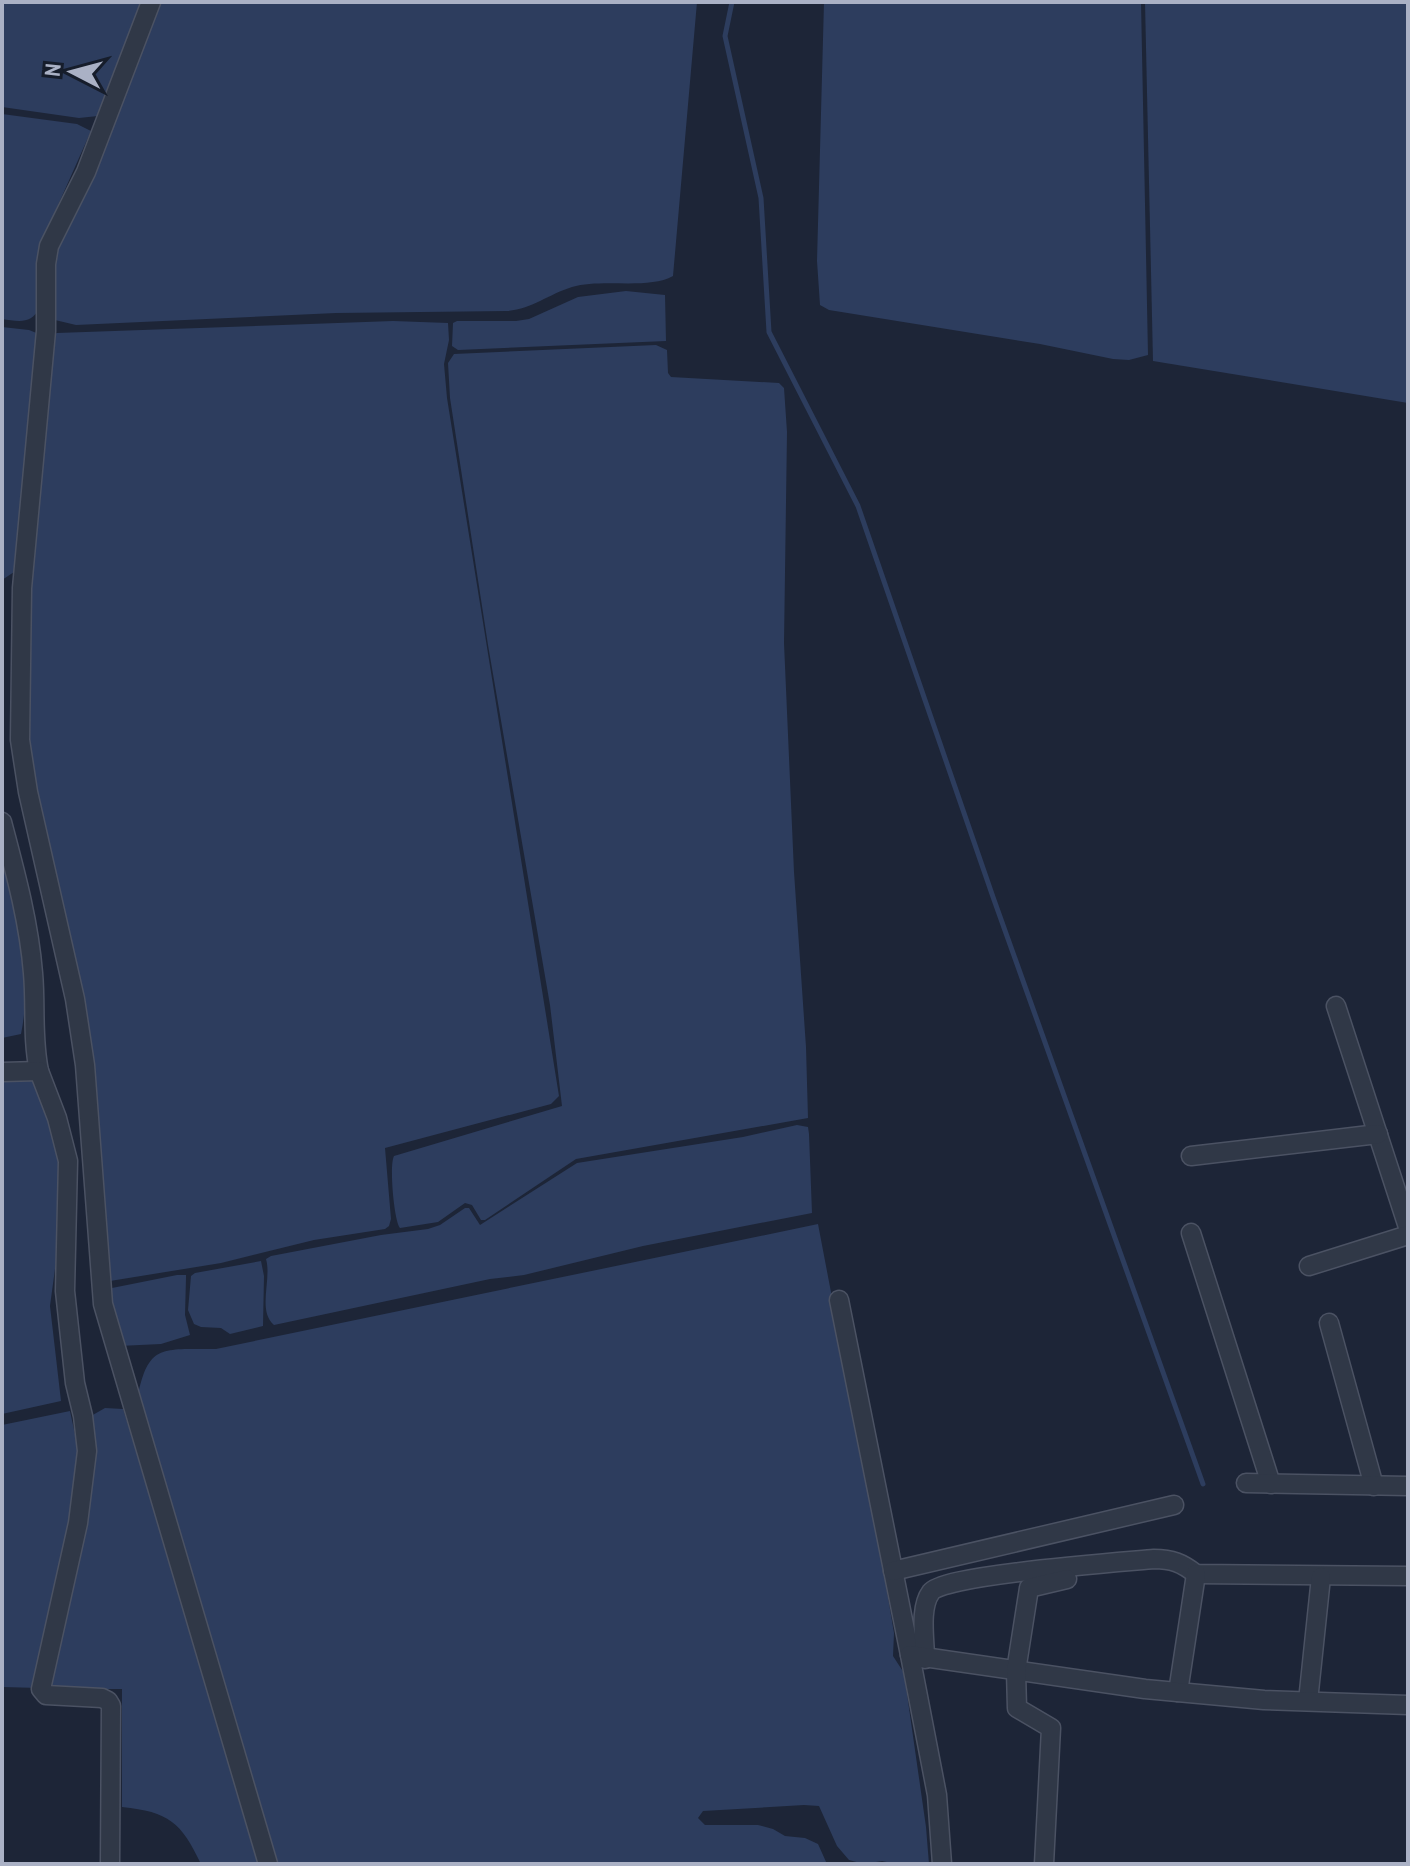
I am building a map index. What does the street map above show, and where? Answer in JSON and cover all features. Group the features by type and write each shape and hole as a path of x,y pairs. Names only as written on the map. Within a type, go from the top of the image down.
{"street":[{"path":"151,2 86,172 49,246 46,331 22,588 20,740 28,792 75,999 85,1065 103,1304 268,1864"},
{"path":"2,585 22,588"},
{"path":"2,822 28,930 33,973 34,1050 68,1161 65,1291 75,1383 87,1451 78,1523 41,1689 46,1695 102,1698 111,1706 110,1864"},
{"path":"1336,1006 1408,1227"},
{"path":"2,1072 39,1071"},
{"path":"1191,1156 1378,1134"},
{"path":"1191,1233 1271,1484"},
{"path":"1309,1266 1408,1235"},
{"path":"839,1300 893,1571 917,1657 937,1795 942,1864"},
{"path":"1329,1323 1374,1486"},
{"path":"1246,1483 1408,1486"},
{"path":"893,1571 1174,1505"},
{"path":"917,1657 928,1594 936,1586 967,1579 1154,1559 1171,1559 1196,1574 1408,1576"},
{"path":"1044,1864 1051,1728 1017,1708 1016,1671 1029,1588 1070,1578 1076,1568"},
{"path":"1178,1692 1196,1574"},
{"path":"1308,1701 1321,1577"},
{"path":"917,1657 1178,1692 1408,1705"}],"water":[{"path":"2,2 141,2 98,116 79,118 2,107"},
{"path":"152,2 697,2 673,276 651,282 597,283 572,287 507,311 336,313 76,325 55,320 51,313 55,232"},
{"path":"824,2 1141,2 1148,355 1129,360 1113,359 829,310 820,305 817,261"},
{"path":"1145,2 1408,2 1408,403 1153,361"},
{"path":"2,114 77,124 91,131 38,250 39,308 24,321 2,319"},
{"path":"626,291 665,295 666,341 458,350 452,346 453,323 457,321 529,319 578,297"},
{"path":"393,321 448,323 449,340 444,364 447,398 559,1096 551,1104 385,1148 391,1219 385,1229 314,1240 221,1263 110,1281 90,1108 19,731 51,335"},
{"path":"2,327 39,334 14,572 2,580"},
{"path":"656,345 667,350 671,377 779,383 784,388 787,432 784,643 808,1118 576,1159 485,1220 481,1220 472,1205 465,1203 438,1222 400,1228 393,1193 394,1156 562,1106 550,1005 488,645 450,398 448,363 454,354"},
{"path":"2,850 22,942 25,987 21,1034 2,1038"},
{"path":"30,1073 59,1136 62,1217 50,1306 61,1401 2,1414 2,1074"},
{"path":"797,1125 808,1127 812,1213 274,1325 266,1312 266,1259 271,1256 428,1229 440,1225 465,1208 469,1208 480,1225 577,1163 743,1137"},
{"path":"818,1224 879,1544 894,1633 893,1656 904,1673 929,1864 882,1861 864,1864 849,1860 837,1846 819,1806 804,1805 703,1811 698,1818 705,1825 758,1825 785,1836 805,1838 818,1844 827,1864 271,1864 136,1406 140,1385 151,1360 169,1351 216,1349"},
{"path":"261,1261 264,1276 263,1326 230,1334 221,1328 194,1324 188,1310 191,1276"},
{"path":"186,1275 185,1315 190,1335 161,1344 119,1346 107,1289"},
{"path":"105,1408 123,1409 240,1777 261,1864 201,1864 187,1838 172,1822 151,1812 122,1807 122,1689 48,1689 91,1416"},
{"path":"70,1411 82,1467 40,1688 2,1687 2,1425"}],"waterway":[{"path":"732,2 725,36 761,198 769,332 858,506 993,897 1203,1484"}]}
